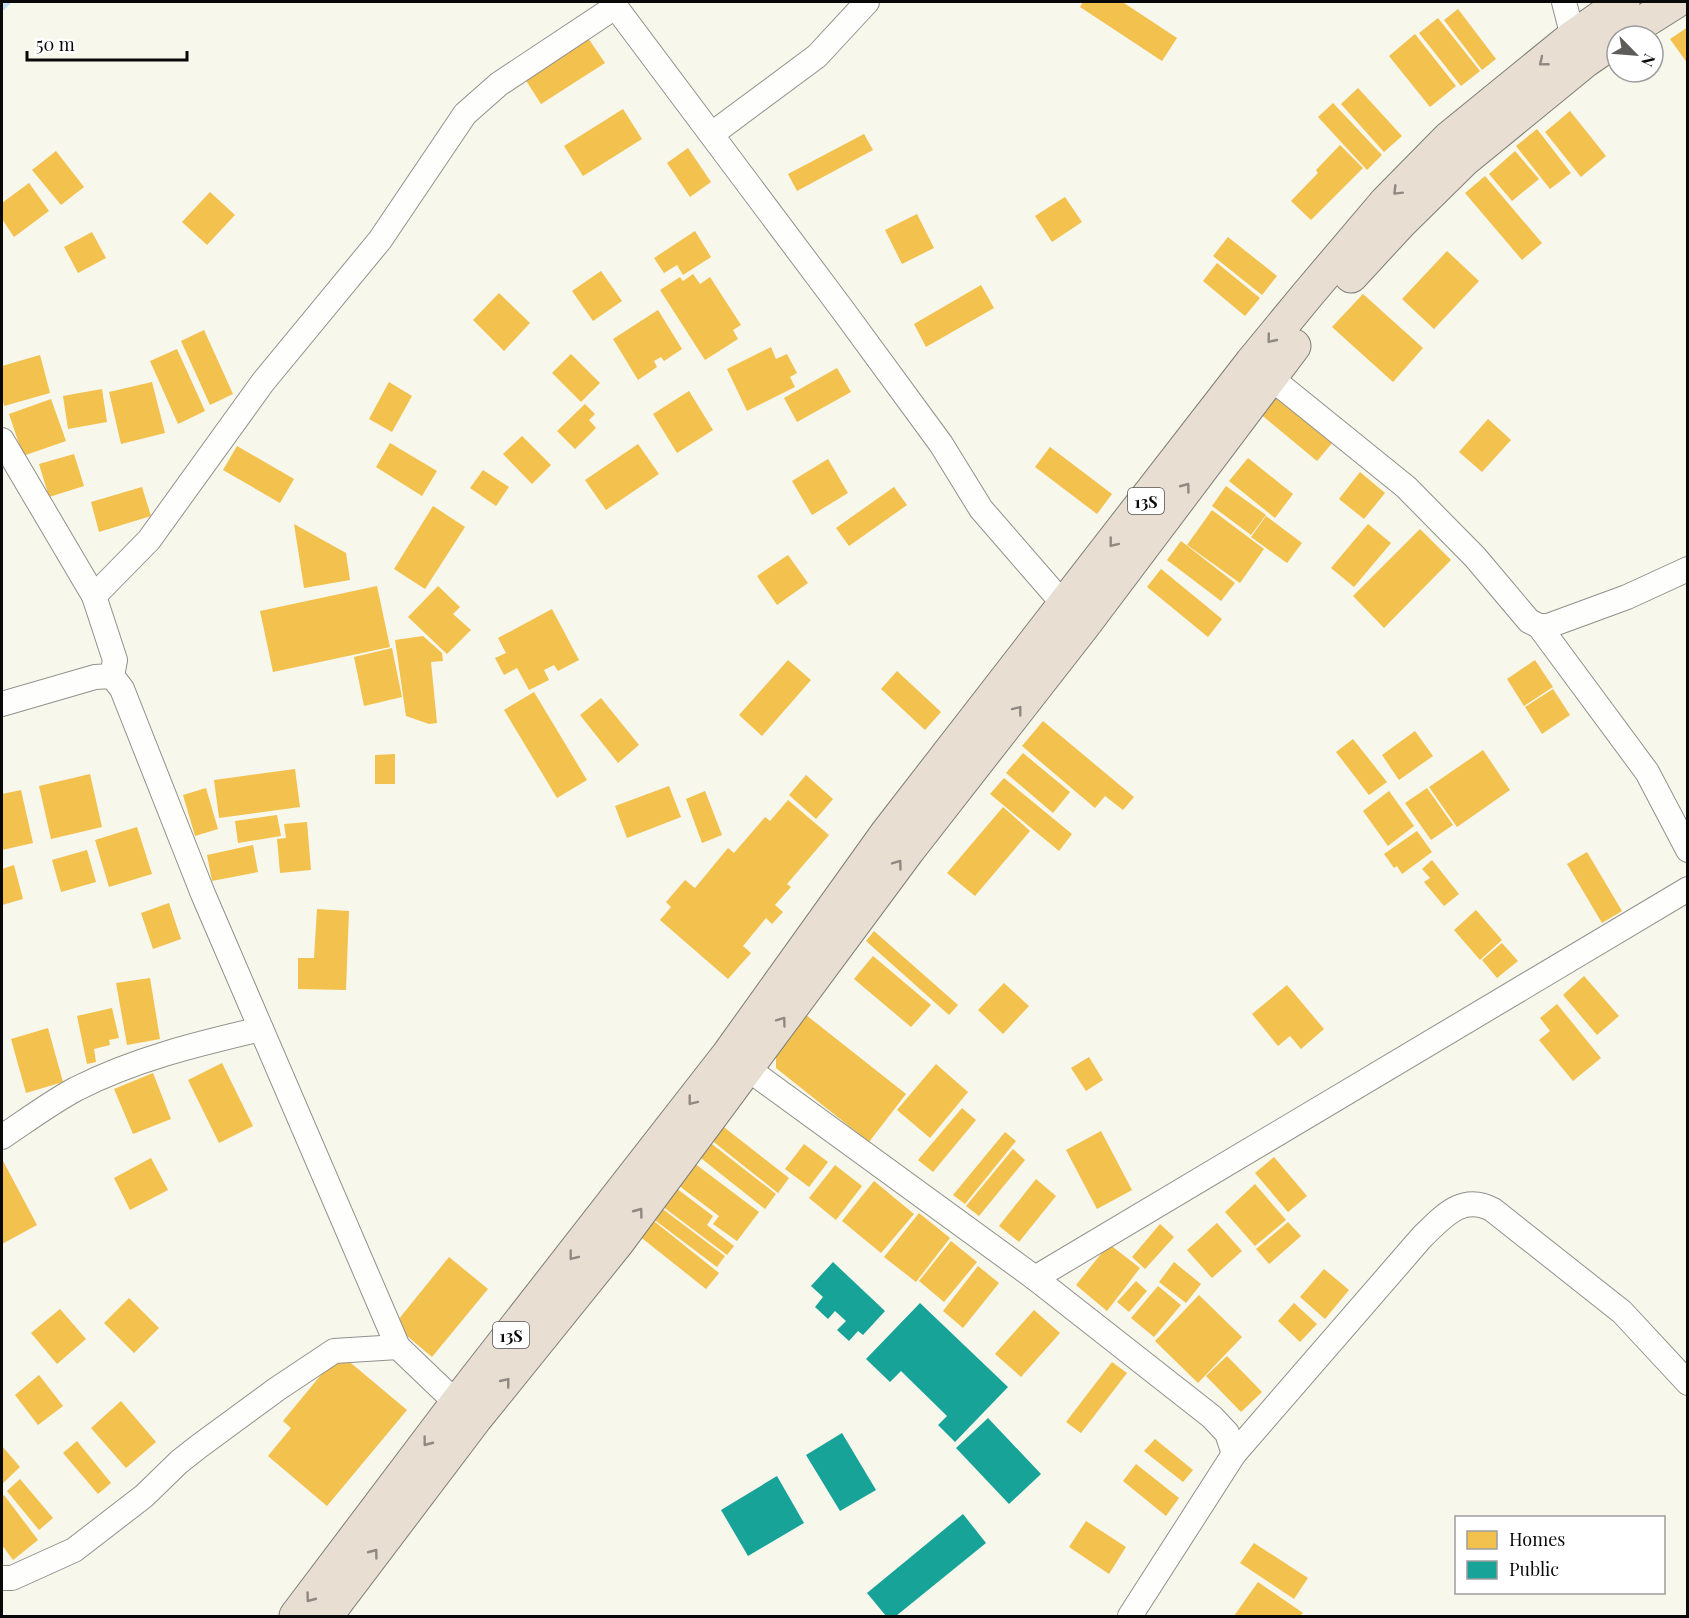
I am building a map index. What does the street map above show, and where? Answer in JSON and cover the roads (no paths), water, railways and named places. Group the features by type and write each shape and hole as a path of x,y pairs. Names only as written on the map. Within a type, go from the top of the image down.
{"highway":[{"name":"13S","path":"296,1617 466,1412 738,1061 887,833 1073,615 1270,377 1335,293 1401,223 1579,49 1623,2"},
{"path":"1640,24 1676,2"},
{"name":"13S","path":"1073,615 1259,354 1386,202 1449,138 1579,49 1605,42"},
{"name":"13S","path":"326,1617 466,1412"}],"street":[{"path":"712,134 817,56 867,2"},
{"path":"1564,2 1579,49"},
{"path":"94,596 149,540 262,382 380,240 465,114 499,84 614,4 941,444 981,509 1073,615"},
{"path":"1270,377 1406,487 1475,557 1529,621 1539,626 1548,626 1627,597 1688,568"},
{"path":"2,440 94,596 115,660 112,676 122,689 202,894 398,1347 466,1412"},
{"path":"1539,626 1647,772 1688,850"},
{"path":"2,704 95,677 112,676"},
{"path":"1035,1278 1688,889"},
{"path":"2,1137 75,1090 135,1063 261,1029"},
{"path":"738,1061 1035,1278 1212,1417 1227,1433 1234,1454"},
{"path":"1130,1617 1234,1454 1422,1237 1444,1215 1461,1205 1474,1203 1492,1210 1622,1312 1688,1383"},
{"path":"2,1578 12,1578 75,1550 144,1496 198,1447 277,1389 334,1351 398,1347"}],"waterway":[{"path":"2,7 7,2"}]}
